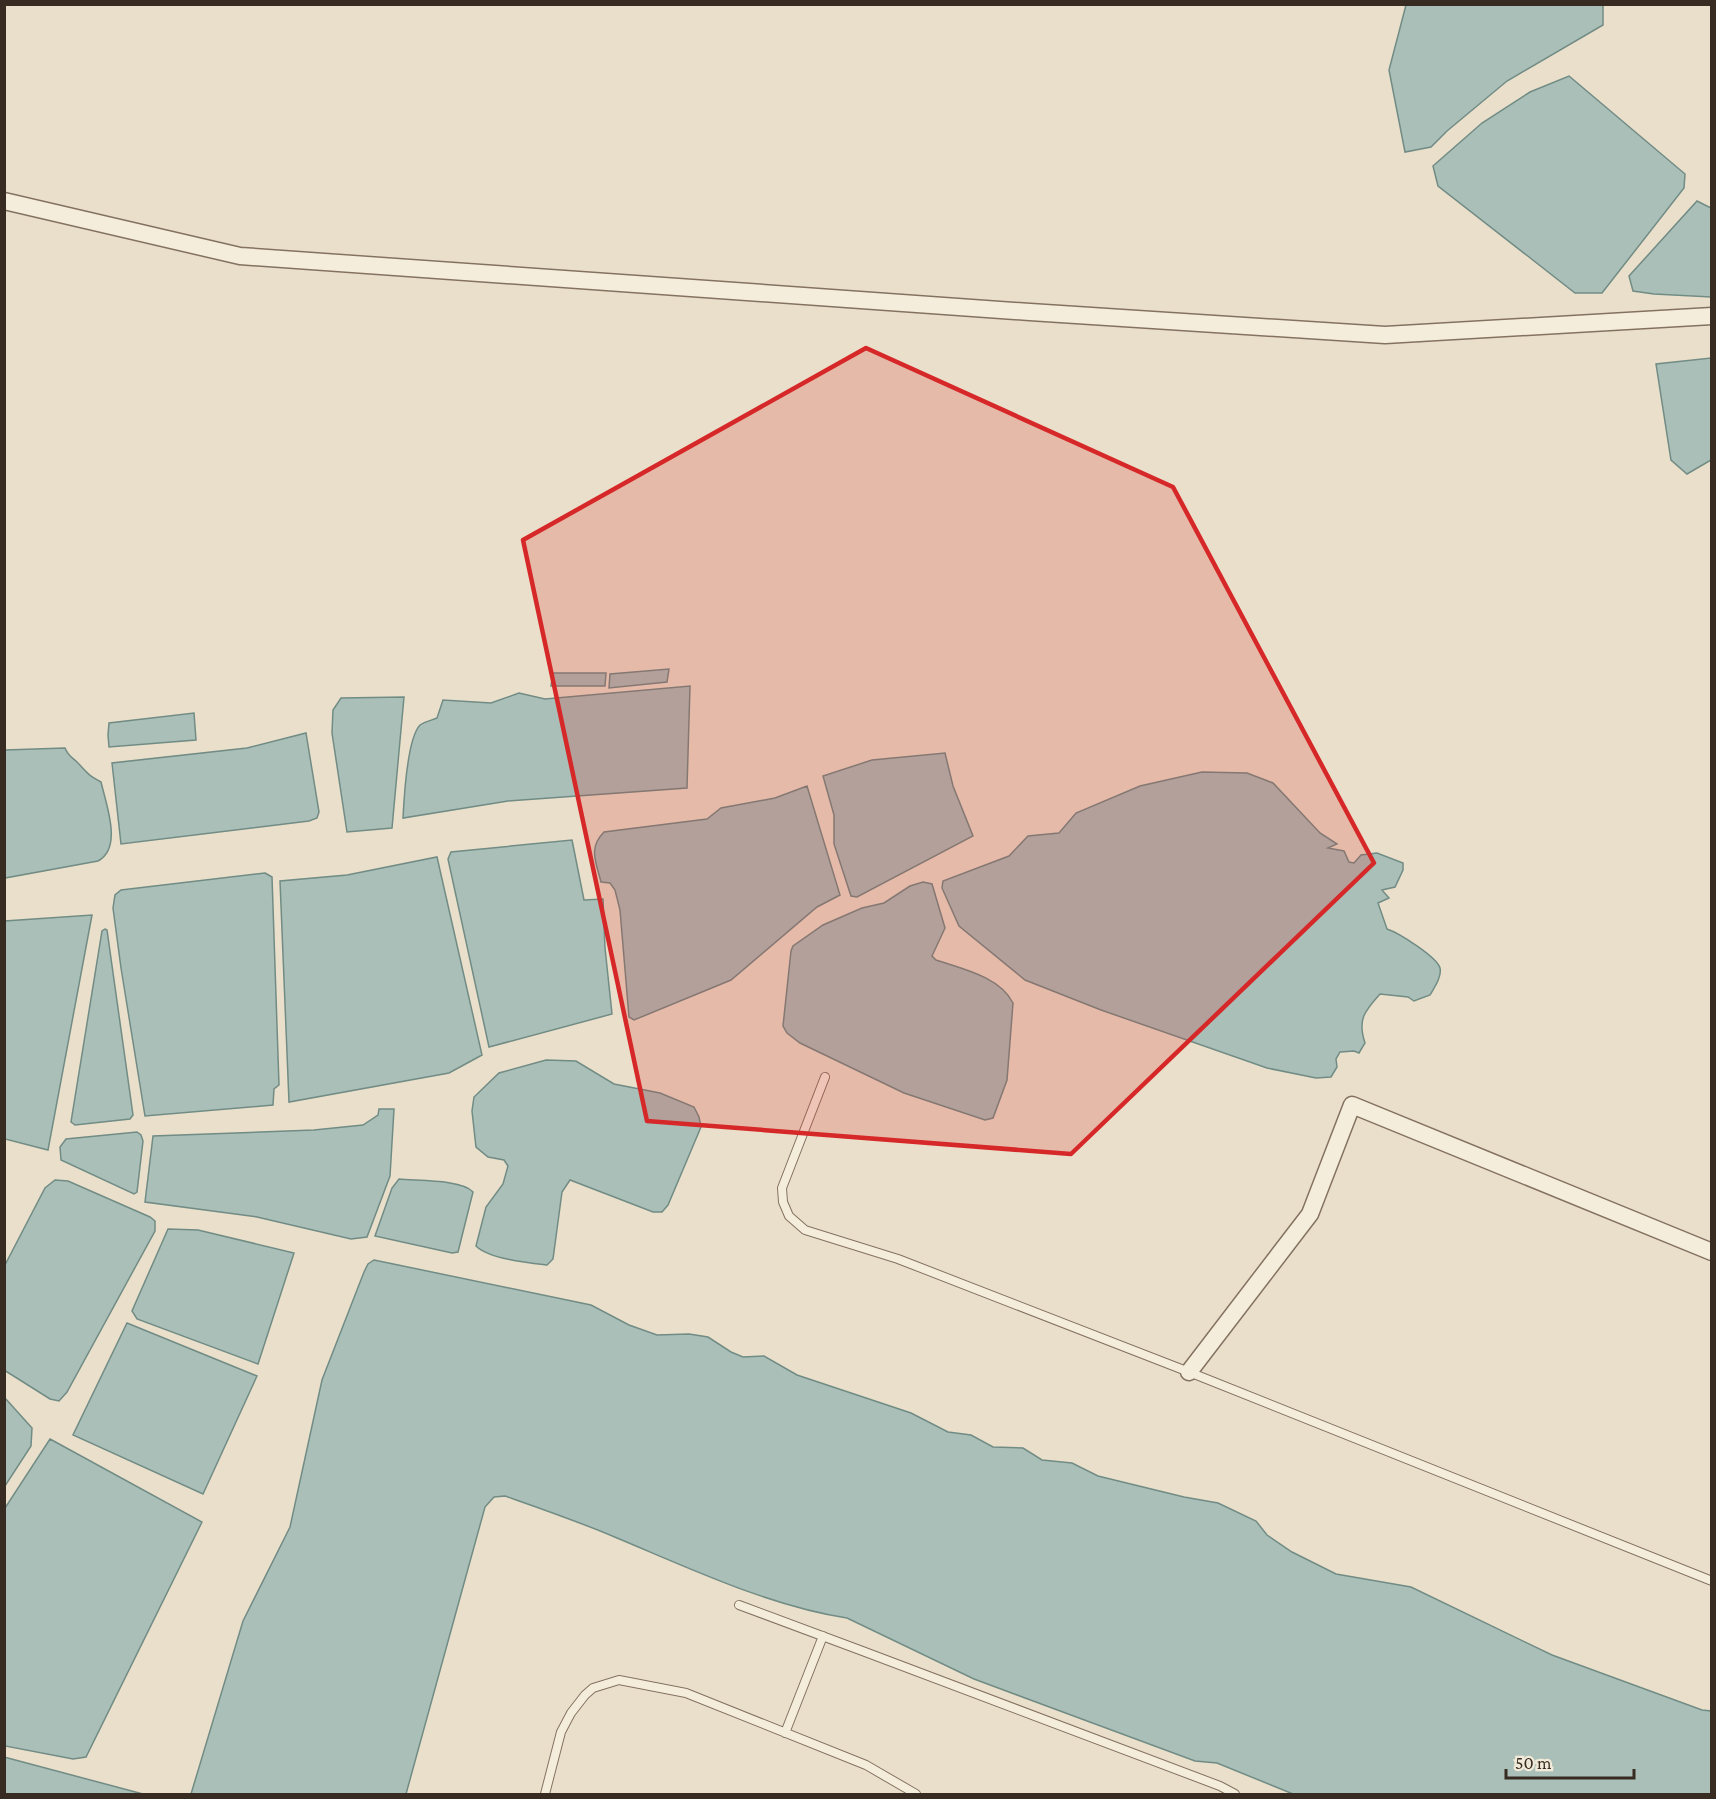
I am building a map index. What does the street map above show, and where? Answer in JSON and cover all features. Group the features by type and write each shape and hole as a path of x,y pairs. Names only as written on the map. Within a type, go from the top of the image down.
{"street":[{"path":"4,201 240,256 1065,314 1385,335 1712,316"},
{"path":"1189,1372 1310,1214 1352,1105 1712,1252"}],"lane":[{"path":"825,1077 782,1188 783,1203 789,1216 805,1230 898,1259 1189,1372 1712,1581"},
{"path":"739,1605 1236,1794"},
{"path":"785,1733 823,1636"},
{"path":"545,1794 561,1732 566,1723 585,1695 593,1688 619,1680 686,1693 866,1765 916,1794"}],"highlighted area":[{"path":"866,348 1173,487 1374,863 1071,1154 647,1121 523,540"}],"water":[{"path":"1406,5 1603,5 1603,25 1507,81 1431,147 1405,152 1389,70"},
{"path":"1569,76 1685,174 1684,188 1602,293 1575,293 1438,186 1433,166 1482,123 1530,92"},
{"path":"1697,201 1711,208 1711,297 1633,291 1629,276"},
{"path":"1711,358 1711,460 1687,474 1671,460 1656,364"},
{"path":"669,669 667,682 609,688 610,674"},
{"path":"553,673 606,673 605,686 551,686"},
{"path":"690,686 687,788 508,801 403,818 407,769 412,743 420,725 437,718 443,700 491,703 519,693 545,699"},
{"path":"404,697 392,828 347,832 332,733 333,710 341,698"},
{"path":"194,713 196,740 109,747 109,723"},
{"path":"306,733 319,812 317,818 309,821 121,844 112,763 247,748"},
{"path":"65,748 86,772 101,782 111,825 110,846 106,855 98,861 5,878 5,750"},
{"path":"945,753 953,786 973,836 857,897 851,896 834,844 834,815 823,776 872,760"},
{"path":"1202,772 1247,773 1273,783 1320,833 1337,844 1328,848 1344,851 1349,862 1354,863 1361,855 1377,853 1403,863 1403,870 1395,887 1382,890 1389,898 1378,903 1387,929 1408,940 1432,958 1440,968 1439,979 1430,995 1414,1001 1408,997 1380,994 1370,1005 1362,1021 1365,1043 1359,1053 1340,1052 1336,1059 1337,1067 1331,1077 1316,1078 1267,1068 1101,1010 1025,980 959,926 942,888 943,881 1009,856 1028,836 1059,833 1076,813 1140,786"},
{"path":"807,786 840,895 817,907 731,980 634,1020 629,1017 620,910 615,890 610,883 601,882 595,856 599,838 604,832 707,819 721,808 775,798"},
{"path":"572,840 584,900 603,899 605,948 612,1014 489,1047 448,859 451,852"},
{"path":"437,857 482,1055 449,1073 289,1102 280,881 347,875"},
{"path":"265,873 272,877 279,1085 274,1089 273,1105 145,1116 121,968 113,908 115,895 121,890"},
{"path":"923,882 932,884 945,928 932,956 936,960 990,980 1007,994 1013,1003 1007,1080 993,1118 985,1120 904,1093 800,1043 787,1033 783,1026 793,946 823,925 862,908 884,903 910,886"},
{"path":"92,915 48,1150 5,1139 5,921"},
{"path":"107,930 133,1115 130,1119 75,1125 71,1122 102,931"},
{"path":"546,1060 576,1061 614,1084 660,1093 694,1107 701,1127 668,1205 662,1212 653,1212 570,1180 562,1192 553,1259 547,1265 499,1257 476,1246 486,1207 503,1184 508,1166 504,1160 488,1157 476,1147 472,1111 474,1097 499,1073"},
{"path":"379,1109 394,1109 390,1176 367,1237 351,1239 257,1217 145,1202 153,1136 314,1130 363,1125 378,1115"},
{"path":"137,1132 143,1141 137,1192 134,1194 61,1160 60,1147 66,1139"},
{"path":"399,1179 438,1181 459,1185 473,1192 458,1252 452,1253 375,1236 392,1188"},
{"path":"55,1180 68,1181 155,1221 155,1231 67,1392 59,1401 50,1399 4,1370 5,1265 45,1188"},
{"path":"168,1229 198,1230 294,1253 258,1364 137,1319 132,1311"},
{"path":"374,1260 591,1305 629,1325 657,1335 689,1334 708,1337 743,1357 764,1356 797,1375 911,1413 948,1432 971,1435 993,1447 1023,1448 1042,1460 1072,1463 1098,1476 1218,1503 1256,1521 1267,1535 1292,1552 1336,1574 1411,1587 1552,1655 1702,1710 1711,1711 1711,1794 1293,1794 1217,1763 1195,1761 974,1679 847,1618 788,1605 759,1595 505,1496 494,1497 485,1507 406,1794 191,1794 243,1621 290,1527 322,1380 364,1272 368,1264"},
{"path":"127,1323 257,1376 203,1494 73,1435"},
{"path":"5,1398 32,1428 31,1446 5,1486"},
{"path":"50,1439 202,1522 86,1757 73,1759 5,1746 5,1508"},
{"path":"4,1757 143,1794 5,1794"}]}
